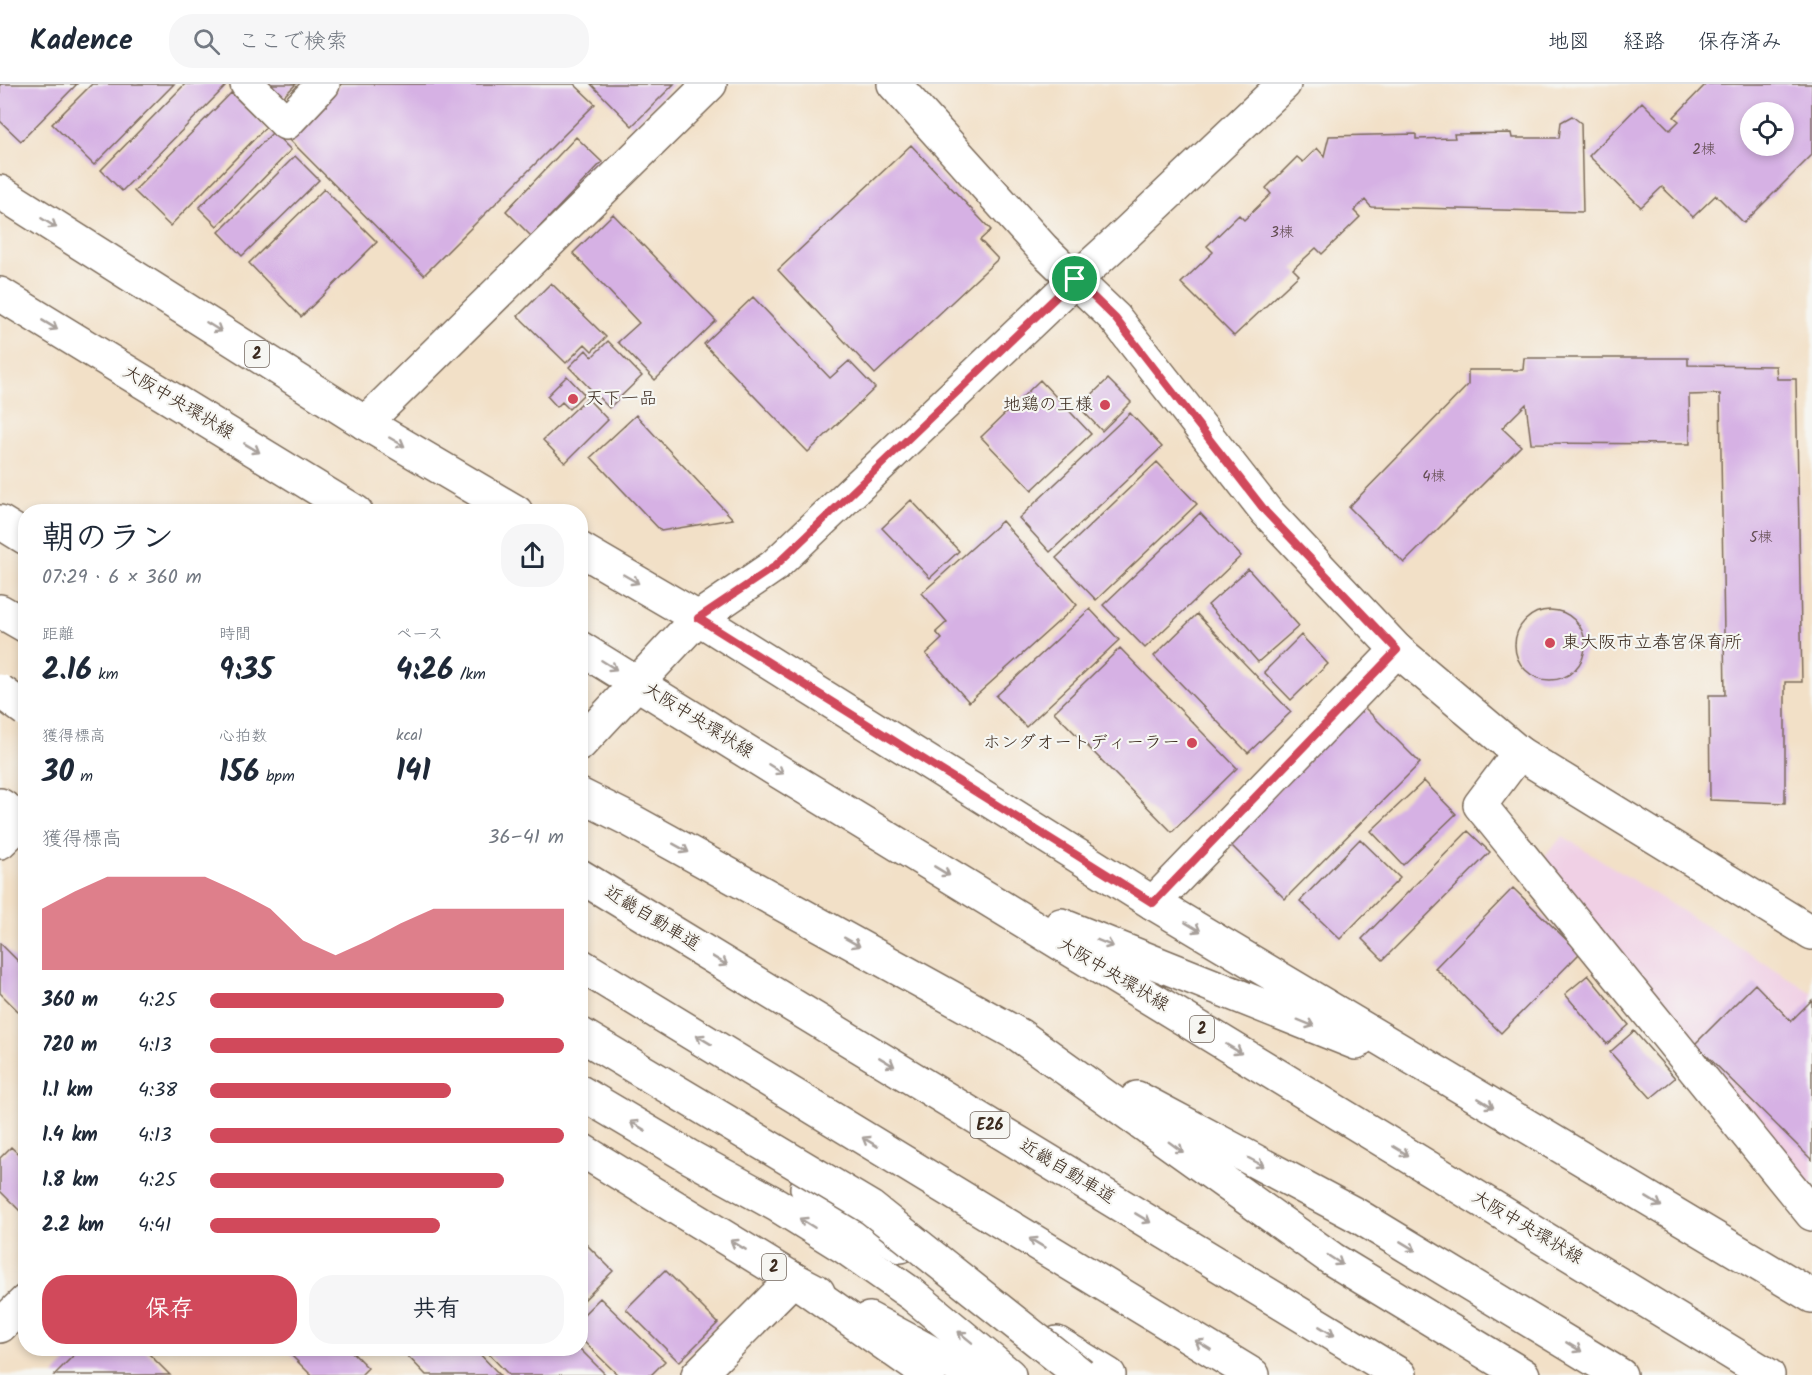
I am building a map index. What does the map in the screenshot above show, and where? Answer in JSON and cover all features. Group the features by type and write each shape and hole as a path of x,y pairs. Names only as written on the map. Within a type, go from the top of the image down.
{"main road":[{"path":"247,84 286,123 323,84"},
{"path":"364,423 710,84"},
{"path":"894,84 1043,249 1115,318 1266,512 1397,650 1519,753 1812,933"},
{"path":"588,735 698,618 774,567 1075,279 1284,84"},
{"name":"2","path":"0,192 364,423 502,504"},
{"name":"大阪中央環状線","path":"0,294 343,504"},
{"path":"0,502 18,511"},
{"path":"0,522 18,532"},
{"path":"588,554 698,618 1153,903 1812,1296"},
{"path":"0,611 18,621"},
{"path":"1153,903 1397,650"},
{"name":"大阪中央環状線","path":"588,653 1768,1375"},
{"path":"0,686 18,696"},
{"path":"0,692 18,704"},
{"path":"1519,753 1480,805 1812,1214"},
{"path":"588,799 630,819 1019,1035 1358,1216 1620,1375"},
{"name":"近畿自動車道","path":"588,881 1400,1375"},
{"path":"1010,912 1064,926 1450,1081"},
{"path":"588,970 1253,1375"},
{"path":"1019,1035 1332,1259 1523,1375"},
{"path":"588,1039 871,1208 1081,1375"},
{"path":"588,1053 1109,1375"},
{"path":"588,1097 777,1205 846,1248 913,1295 1009,1375"},
{"name":"2","path":"588,1154 793,1279 973,1375"},
{"path":"698,1375 793,1279 929,1375"},
{"path":"0,1326 18,1309"}],"shaded area":[{"path":"1563,836 1812,993 1812,1193 1540,861"}],"building":[{"path":"0,84 77,84 21,141 0,121"},
{"path":"92,84 174,84 94,165 52,124"},
{"path":"185,84 222,84 225,87 122,191 101,170"},
{"path":"260,84 296,84 278,102"},
{"path":"342,84 574,84 595,104 424,275 288,138"},
{"path":"591,84 674,84 632,126"},
{"path":"1706,84 1812,84 1812,155 1744,223 1716,195 1693,217 1662,187 1641,207 1589,156 1642,102 1670,130 1679,121 1674,117"},
{"path":"231,93 266,127 170,226 134,191"},
{"path":"1572,116 1581,123 1583,212 1371,207 1365,200 1354,211 1360,217 1322,254 1316,248 1293,269 1299,275 1234,336 1181,283 1213,252 1207,246 1239,215 1244,220 1271,194 1266,188 1297,157 1303,162 1317,148 1324,156 1329,136 1416,134 1416,139 1455,138 1454,134 1511,133 1512,138 1559,138 1561,122"},
{"path":"273,132 291,150 217,226 199,208"},
{"path":"576,137 602,162 531,236 506,211"},
{"path":"911,145 991,230 980,240 998,259 875,374 778,270"},
{"path":"295,156 319,180 242,256 219,232"},
{"path":"324,189 377,242 301,317 249,263"},
{"path":"613,214 716,321 655,380 618,342 639,323 573,253"},
{"path":"551,283 606,337 592,351 585,344 566,363 518,316"},
{"path":"753,297 830,378 849,361 875,388 808,452 704,344"},
{"path":"608,341 642,376 609,408 569,367 586,350 592,357"},
{"path":"1524,358 1688,358 1688,365 1776,366 1777,379 1796,379 1802,682 1785,682 1785,803 1710,800 1709,695 1725,695 1720,394 1689,395 1690,444 1531,443 1526,404 1502,428 1521,446 1404,563 1349,507 1468,385 1468,370 1523,370"},
{"path":"567,376 584,394 569,409 562,402 557,407 547,396"},
{"name":"地鶏の王様","path":"1108,379 1131,402 1102,431 1079,407"},
{"path":"1040,380 1091,434 1032,490 981,437"},
{"path":"587,398 608,420 565,463 543,440"},
{"path":"1130,413 1162,447 1050,552 1019,518"},
{"path":"636,415 733,519 661,531 591,457"},
{"path":"1157,462 1197,504 1096,600 1056,558"},
{"path":"911,500 959,551 930,578 882,528"},
{"path":"1200,513 1241,556 1145,648 1103,605"},
{"path":"1002,521 1077,605 969,702 926,654 942,639 936,632 947,622 922,593"},
{"path":"1248,569 1299,626 1258,662 1208,605"},
{"path":"1090,609 1119,640 1026,727 996,696"},
{"name":"東大阪市立春宮保育所","path":"1543,610 1557,610 1570,616 1579,625 1585,638 1583,658 1575,670 1557,680 1543,680 1530,674 1521,665 1515,652 1515,638 1521,625 1530,616"},
{"path":"1197,614 1291,712 1248,753 1154,656"},
{"path":"1301,635 1328,664 1291,700 1264,672"},
{"path":"1120,648 1237,768 1172,832 1054,712"},
{"path":"1362,705 1420,763 1285,899 1227,841"},
{"path":"1424,781 1456,814 1403,865 1371,831"},
{"path":"1468,831 1490,852 1383,960 1362,939"},
{"path":"1360,839 1400,878 1340,939 1300,901"},
{"path":"1513,888 1580,953 1501,1033 1435,968"},
{"path":"0,943 18,961 18,1011 0,993"},
{"path":"1588,975 1629,1025 1607,1044 1565,994"},
{"path":"1755,984 1791,1021 1812,1000 1812,1160 1695,1044"},
{"path":"1634,1031 1675,1078 1651,1098 1610,1052"},
{"path":"11,1147 18,1154 18,1209 0,1191 0,1158"},
{"path":"588,1246 613,1271 588,1296"},
{"path":"665,1270 718,1323 679,1362 626,1309"},
{"path":"600,1298 665,1361 651,1375 618,1375 588,1346 588,1310"},
{"path":"73,1356 151,1356 170,1375 54,1375"},
{"path":"292,1356 356,1356 368,1368 361,1375 311,1375"},
{"path":"408,1356 482,1356 500,1375 426,1375"},
{"path":"491,1356 587,1356 606,1375 509,1375"}],"place":[{"name":"天下一品","path":"573,399"},
{"name":"地鶏の王様","path":"1105,405"},
{"name":"東大阪市立春宮保育所","path":"1550,643"},
{"name":"ホンダオートディーラー","path":"1192,743"}],"route":[{"path":"1075,279 1115,318 1266,512 1397,650 1153,903 698,618 774,567 1075,279"}]}
